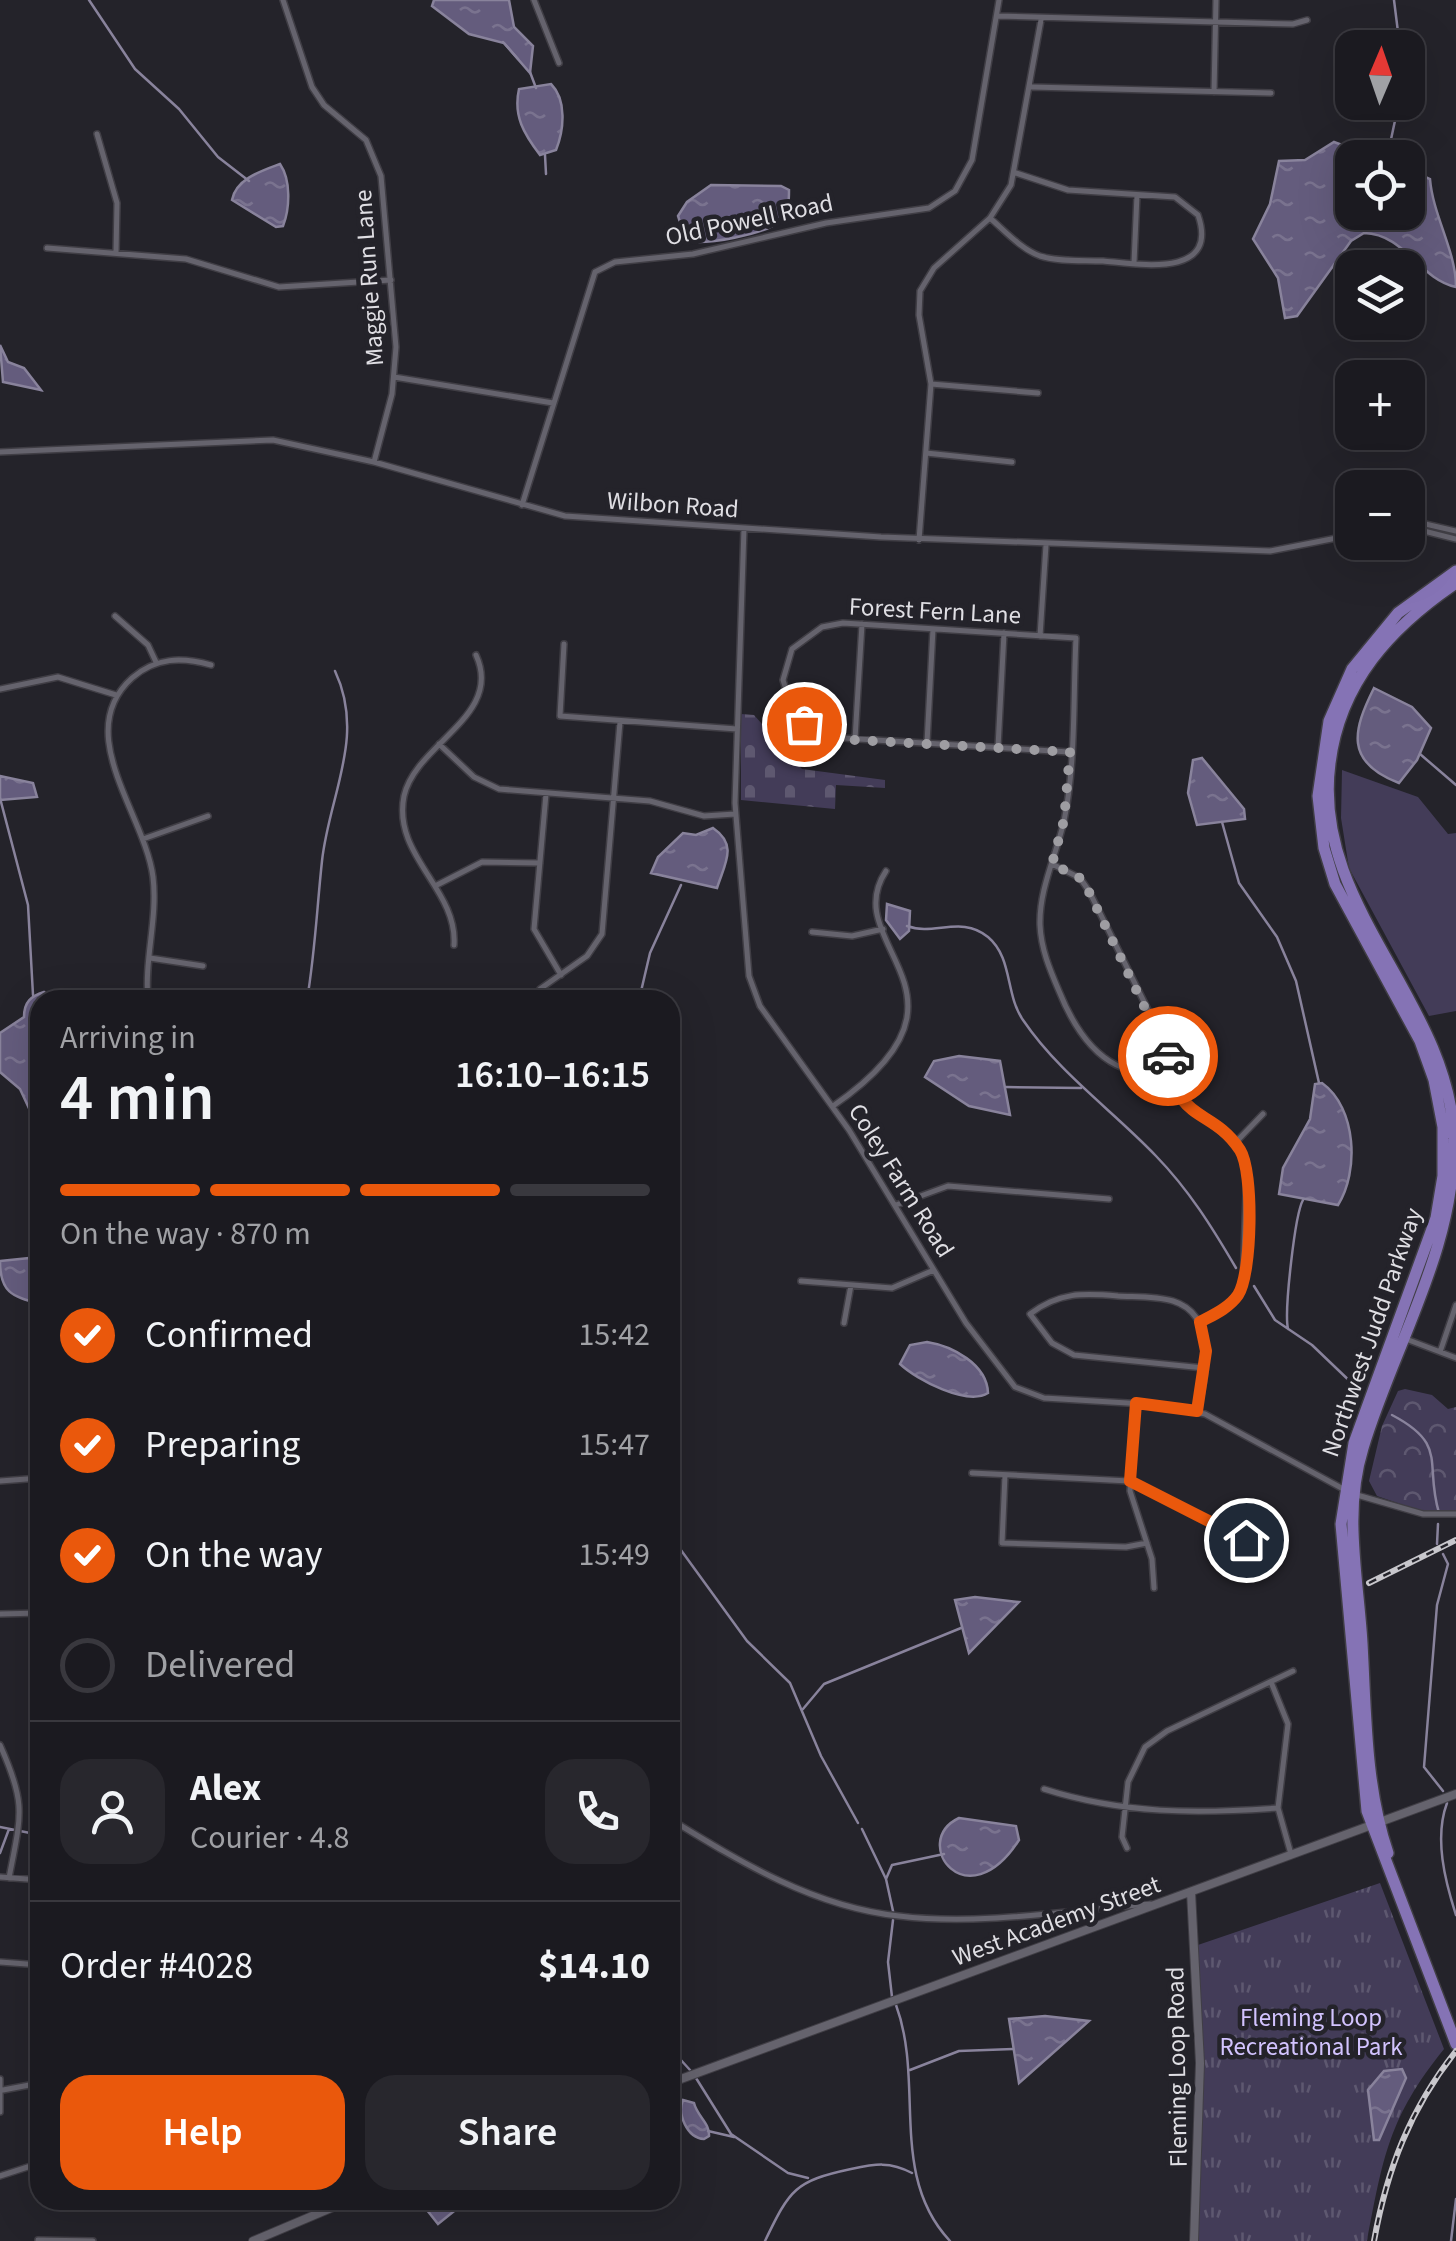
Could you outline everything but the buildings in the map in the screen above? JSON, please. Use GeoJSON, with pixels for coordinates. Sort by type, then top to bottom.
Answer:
{"type":"FeatureCollection","features":[{"type":"Feature","properties":{"kind":"highway","name":"Northwest Judd Parkway"},"geometry":{"type":"LineString","coordinates":[[1374,1823],[1360,1760],[1342,1535],[1354,1443],[1446,1220],[1444,1151],[1434,1080],[1415,1028],[1335,884],[1322,836],[1318,780],[1329,721],[1360,656],[1406,606],[1456,571]]}},
{"type":"Feature","properties":{"kind":"highway","name":"Northwest Judd Parkway"},"geometry":{"type":"LineString","coordinates":[[1348,1491],[1446,1220],[1454,1128],[1430,1038],[1342,873],[1328,793],[1339,724],[1363,670],[1401,624],[1456,584]]}},
{"type":"Feature","properties":{"kind":"highway"},"geometry":{"type":"LineString","coordinates":[[1374,1823],[1456,2030]]}},
{"type":"Feature","properties":{"kind":"highway"},"geometry":{"type":"LineString","coordinates":[[1374,1823],[1456,2044]]}},
{"type":"Feature","properties":{"kind":"main road","name":"West Academy Street"},"geometry":{"type":"LineString","coordinates":[[680,2079],[1456,1794]]}},
{"type":"Feature","properties":{"kind":"main road","name":"Fleming Loop Road"},"geometry":{"type":"LineString","coordinates":[[1191,1892],[1200,2063],[1194,2241]]}},
{"type":"Feature","properties":{"kind":"main road"},"geometry":{"type":"LineString","coordinates":[[252,2241],[326,2210]]}},
{"type":"Feature","properties":{"kind":"street","name":"Maggie Run Lane"},"geometry":{"type":"LineString","coordinates":[[283,0],[316,94],[361,134],[377,161],[391,280],[394,377],[374,462]]}},
{"type":"Feature","properties":{"kind":"street"},"geometry":{"type":"LineString","coordinates":[[534,0],[559,63]]}},
{"type":"Feature","properties":{"kind":"street","name":"Old Powell Road"},"geometry":{"type":"LineString","coordinates":[[522,505],[586,290],[603,266],[694,254],[843,220],[917,212],[955,192],[972,160],[1000,0]]}},
{"type":"Feature","properties":{"kind":"street"},"geometry":{"type":"LineString","coordinates":[[1214,92],[1216,0]]}},
{"type":"Feature","properties":{"kind":"street"},"geometry":{"type":"LineString","coordinates":[[997,16],[1293,24],[1306,20]]}},
{"type":"Feature","properties":{"kind":"street"},"geometry":{"type":"LineString","coordinates":[[920,540],[931,384],[918,315],[920,291],[934,268],[990,218],[1016,173],[1041,20]]}},
{"type":"Feature","properties":{"kind":"street"},"geometry":{"type":"LineString","coordinates":[[1032,87],[1271,93]]}},
{"type":"Feature","properties":{"kind":"street"},"geometry":{"type":"LineString","coordinates":[[97,134],[117,203],[116,253]]}},
{"type":"Feature","properties":{"kind":"street"},"geometry":{"type":"LineString","coordinates":[[990,218],[1036,254],[1134,264],[1164,266],[1186,260],[1200,238],[1198,215],[1175,197],[1068,190],[1016,173]]}},
{"type":"Feature","properties":{"kind":"street"},"geometry":{"type":"LineString","coordinates":[[1134,264],[1137,194]]}},
{"type":"Feature","properties":{"kind":"street"},"geometry":{"type":"LineString","coordinates":[[48,248],[196,260],[279,287],[391,280]]}},
{"type":"Feature","properties":{"kind":"street"},"geometry":{"type":"LineString","coordinates":[[394,377],[552,402]]}},
{"type":"Feature","properties":{"kind":"street"},"geometry":{"type":"LineString","coordinates":[[931,384],[1038,393]]}},
{"type":"Feature","properties":{"kind":"street","name":"Wilbon Road"},"geometry":{"type":"LineString","coordinates":[[0,452],[260,439],[374,462],[522,505],[606,520],[920,540],[1270,551],[1335,538]]}},
{"type":"Feature","properties":{"kind":"street"},"geometry":{"type":"LineString","coordinates":[[926,453],[1012,462]]}},
{"type":"Feature","properties":{"kind":"street"},"geometry":{"type":"LineString","coordinates":[[1425,526],[1456,531]]}},
{"type":"Feature","properties":{"kind":"street","name":"Coley Farm Road"},"geometry":{"type":"LineString","coordinates":[[744,528],[735,814],[752,991],[833,1106],[981,1344],[1019,1390],[1044,1398],[1197,1411],[1228,1424],[1348,1491],[1423,1514],[1456,1514]]}},
{"type":"Feature","properties":{"kind":"street"},"geometry":{"type":"LineString","coordinates":[[1425,530],[1456,540]]}},
{"type":"Feature","properties":{"kind":"street"},"geometry":{"type":"LineString","coordinates":[[1040,636],[1046,545]]}},
{"type":"Feature","properties":{"kind":"street"},"geometry":{"type":"LineString","coordinates":[[115,616],[141,637],[156,662]]}},
{"type":"Feature","properties":{"kind":"street","name":"Forest Fern Lane"},"geometry":{"type":"LineString","coordinates":[[833,624],[1040,636],[1076,638],[1070,752],[826,737],[804,724],[788,704],[783,680],[788,659],[804,636],[833,624]]}},
{"type":"Feature","properties":{"kind":"street"},"geometry":{"type":"LineString","coordinates":[[855,739],[862,624]]}},
{"type":"Feature","properties":{"kind":"street"},"geometry":{"type":"LineString","coordinates":[[927,744],[932,629]]}},
{"type":"Feature","properties":{"kind":"street"},"geometry":{"type":"LineString","coordinates":[[998,748],[1004,633]]}},
{"type":"Feature","properties":{"kind":"street"},"geometry":{"type":"LineString","coordinates":[[564,644],[560,716],[737,729]]}},
{"type":"Feature","properties":{"kind":"street"},"geometry":{"type":"LineString","coordinates":[[454,945],[454,922],[409,843],[403,808],[409,781],[478,698],[481,664],[476,654]]}},
{"type":"Feature","properties":{"kind":"street"},"geometry":{"type":"LineString","coordinates":[[148,990],[154,886],[143,839],[110,751],[108,715],[116,695],[156,662],[191,660],[211,665]]}},
{"type":"Feature","properties":{"kind":"street"},"geometry":{"type":"LineString","coordinates":[[0,689],[58,677],[116,695]]}},
{"type":"Feature","properties":{"kind":"street"},"geometry":{"type":"LineString","coordinates":[[540,990],[587,956],[602,934],[620,722]]}},
{"type":"Feature","properties":{"kind":"street"},"geometry":{"type":"LineString","coordinates":[[439,744],[474,777],[499,789],[658,803],[704,816],[735,814]]}},
{"type":"Feature","properties":{"kind":"street"},"geometry":{"type":"LineString","coordinates":[[1070,752],[1064,820],[1042,900],[1041,936],[1073,1024],[1092,1050],[1116,1065],[1147,1073],[1170,1072],[1207,1057]]}},
{"type":"Feature","properties":{"kind":"street"},"geometry":{"type":"LineString","coordinates":[[546,794],[534,928],[561,974]]}},
{"type":"Feature","properties":{"kind":"street"},"geometry":{"type":"LineString","coordinates":[[143,839],[208,816]]}},
{"type":"Feature","properties":{"kind":"street"},"geometry":{"type":"LineString","coordinates":[[435,886],[482,862],[540,863]]}},
{"type":"Feature","properties":{"kind":"street"},"geometry":{"type":"LineString","coordinates":[[1052,864],[1080,878],[1089,892],[1167,1048],[1170,1072],[1182,1102],[1235,1144],[1248,1176],[1244,1280],[1234,1300],[1200,1322]]}},
{"type":"Feature","properties":{"kind":"street"},"geometry":{"type":"LineString","coordinates":[[833,1106],[880,1071],[909,1015],[908,993],[883,929],[877,890],[886,871]]}},
{"type":"Feature","properties":{"kind":"street"},"geometry":{"type":"LineString","coordinates":[[812,932],[852,936],[883,929]]}},
{"type":"Feature","properties":{"kind":"street"},"geometry":{"type":"LineString","coordinates":[[150,958],[203,966]]}},
{"type":"Feature","properties":{"kind":"street"},"geometry":{"type":"LineString","coordinates":[[1235,1144],[1263,1114]]}},
{"type":"Feature","properties":{"kind":"street"},"geometry":{"type":"LineString","coordinates":[[896,1205],[948,1186],[1109,1199]]}},
{"type":"Feature","properties":{"kind":"street"},"geometry":{"type":"LineString","coordinates":[[801,1281],[898,1287],[934,1270]]}},
{"type":"Feature","properties":{"kind":"street"},"geometry":{"type":"LineString","coordinates":[[844,1324],[851,1285]]}},
{"type":"Feature","properties":{"kind":"street"},"geometry":{"type":"LineString","coordinates":[[1197,1411],[1204,1368],[1200,1322],[1186,1308],[1169,1300],[1081,1292],[1055,1298],[1030,1314],[1052,1343],[1074,1356],[1204,1368]]}},
{"type":"Feature","properties":{"kind":"street"},"geometry":{"type":"LineString","coordinates":[[1440,1352],[1456,1305]]}},
{"type":"Feature","properties":{"kind":"street"},"geometry":{"type":"LineString","coordinates":[[1404,1338],[1456,1358]]}},
{"type":"Feature","properties":{"kind":"street"},"geometry":{"type":"LineString","coordinates":[[1136,1403],[1130,1481],[1147,1542],[1154,1588]]}},
{"type":"Feature","properties":{"kind":"street"},"geometry":{"type":"LineString","coordinates":[[972,1474],[1130,1481],[1246,1540],[1254,1551]]}},
{"type":"Feature","properties":{"kind":"street"},"geometry":{"type":"LineString","coordinates":[[1005,1475],[1002,1543],[1126,1548],[1147,1542]]}},
{"type":"Feature","properties":{"kind":"street"},"geometry":{"type":"LineString","coordinates":[[0,1482],[30,1479]]}},
{"type":"Feature","properties":{"kind":"street"},"geometry":{"type":"LineString","coordinates":[[0,1614],[30,1613]]}},
{"type":"Feature","properties":{"kind":"street"},"geometry":{"type":"LineString","coordinates":[[1127,1848],[1122,1837],[1132,1768],[1153,1740],[1293,1671]]}},
{"type":"Feature","properties":{"kind":"street"},"geometry":{"type":"LineString","coordinates":[[1271,1682],[1290,1735],[1278,1808],[1291,1854]]}},
{"type":"Feature","properties":{"kind":"street"},"geometry":{"type":"LineString","coordinates":[[0,1745],[19,1789],[21,1805],[9,1878]]}},
{"type":"Feature","properties":{"kind":"street"},"geometry":{"type":"LineString","coordinates":[[1044,1788],[1124,1808],[1170,1814],[1278,1808]]}},
{"type":"Feature","properties":{"kind":"street"},"geometry":{"type":"LineString","coordinates":[[680,1825],[782,1883],[885,1914],[952,1918],[1158,1903]]}},
{"type":"Feature","properties":{"kind":"street"},"geometry":{"type":"LineString","coordinates":[[0,1877],[30,1879]]}},
{"type":"Feature","properties":{"kind":"street"},"geometry":{"type":"LineString","coordinates":[[0,1962],[30,1965]]}},
{"type":"Feature","properties":{"kind":"street"},"geometry":{"type":"LineString","coordinates":[[0,2079],[0,2112]]}},
{"type":"Feature","properties":{"kind":"street"},"geometry":{"type":"LineString","coordinates":[[3,2090],[30,2086]]}},
{"type":"Feature","properties":{"kind":"street"},"geometry":{"type":"LineString","coordinates":[[0,2176],[30,2166]]}},
{"type":"Feature","properties":{"kind":"street"},"geometry":{"type":"LineString","coordinates":[[38,2240],[93,2241]]}},
{"type":"Feature","properties":{"kind":"green space"},"geometry":{"type":"Polygon","coordinates":[[[741,714],[754,715],[802,769],[885,780],[885,788],[836,785],[835,809],[741,800],[741,714]]]}},
{"type":"Feature","properties":{"kind":"green space"},"geometry":{"type":"Polygon","coordinates":[[[1342,770],[1418,797],[1448,834],[1456,833],[1456,1011],[1429,1016],[1349,868],[1341,818],[1342,770]]]}},
{"type":"Feature","properties":{"kind":"green space"},"geometry":{"type":"Polygon","coordinates":[[[1398,1391],[1432,1395],[1448,1409],[1456,1407],[1456,1510],[1430,1514],[1377,1496],[1369,1481],[1382,1426],[1398,1391]]]}},
{"type":"Feature","properties":{"kind":"green space","name":"Fleming Loop Recreational Park"},"geometry":{"type":"Polygon","coordinates":[[[1380,1883],[1444,2049],[1411,2096],[1391,2139],[1367,2241],[1198,2241],[1195,1946],[1380,1883]]]}},
{"type":"Feature","properties":{"kind":"water"},"geometry":{"type":"Polygon","coordinates":[[[434,0],[509,0],[514,27],[533,46],[530,73],[504,43],[469,34],[432,6],[434,0]]]}},
{"type":"Feature","properties":{"kind":"water"},"geometry":{"type":"Polygon","coordinates":[[[551,84],[562,107],[561,134],[556,150],[540,155],[521,124],[519,89],[551,84]]]}},
{"type":"Feature","properties":{"kind":"water"},"geometry":{"type":"Polygon","coordinates":[[[1335,142],[1335,230],[1425,230],[1425,177],[1430,179],[1456,287],[1425,269],[1425,250],[1403,250],[1378,235],[1364,233],[1345,250],[1335,250],[1335,263],[1297,316],[1285,318],[1278,278],[1253,239],[1270,204],[1279,161],[1305,160],[1335,142]]]}},
{"type":"Feature","properties":{"kind":"water"},"geometry":{"type":"Polygon","coordinates":[[[280,164],[288,186],[288,203],[283,226],[276,227],[232,200],[244,181],[280,164]]]}},
{"type":"Feature","properties":{"kind":"water"},"geometry":{"type":"Polygon","coordinates":[[[711,185],[781,186],[789,190],[787,211],[772,226],[748,235],[707,242],[686,241],[678,216],[687,202],[711,185]]]}},
{"type":"Feature","properties":{"kind":"water"},"geometry":{"type":"Polygon","coordinates":[[[0,345],[8,362],[24,368],[41,390],[3,382],[0,345]]]}},
{"type":"Feature","properties":{"kind":"water"},"geometry":{"type":"Polygon","coordinates":[[[1374,688],[1412,707],[1431,728],[1417,760],[1399,783],[1381,775],[1361,755],[1358,731],[1374,688]]]}},
{"type":"Feature","properties":{"kind":"water"},"geometry":{"type":"Polygon","coordinates":[[[1202,758],[1244,809],[1245,819],[1197,825],[1188,793],[1193,760],[1202,758]]]}},
{"type":"Feature","properties":{"kind":"water"},"geometry":{"type":"Polygon","coordinates":[[[0,776],[33,783],[37,797],[0,800],[0,776]]]}},
{"type":"Feature","properties":{"kind":"water"},"geometry":{"type":"Polygon","coordinates":[[[713,828],[721,834],[727,848],[717,888],[651,873],[658,857],[683,833],[696,835],[713,828]]]}},
{"type":"Feature","properties":{"kind":"water"},"geometry":{"type":"Polygon","coordinates":[[[887,904],[910,911],[909,931],[900,939],[886,920],[887,904]]]}},
{"type":"Feature","properties":{"kind":"water"},"geometry":{"type":"Polygon","coordinates":[[[29,1000],[30,1110],[20,1089],[0,1072],[0,1033],[24,1017],[29,1000]]]}},
{"type":"Feature","properties":{"kind":"water"},"geometry":{"type":"Polygon","coordinates":[[[959,1056],[1000,1061],[1010,1115],[969,1106],[925,1077],[934,1061],[959,1056]]]}},
{"type":"Feature","properties":{"kind":"water"},"geometry":{"type":"Polygon","coordinates":[[[1322,1083],[1342,1108],[1351,1141],[1349,1176],[1338,1205],[1279,1194],[1283,1168],[1310,1119],[1315,1084],[1322,1083]]]}},
{"type":"Feature","properties":{"kind":"water"},"geometry":{"type":"Polygon","coordinates":[[[30,1258],[30,1301],[5,1286],[0,1261],[30,1258]]]}},
{"type":"Feature","properties":{"kind":"water"},"geometry":{"type":"Polygon","coordinates":[[[927,1342],[947,1348],[975,1365],[988,1393],[955,1394],[930,1384],[900,1364],[910,1345],[927,1342]]]}},
{"type":"Feature","properties":{"kind":"water"},"geometry":{"type":"Polygon","coordinates":[[[975,1597],[1019,1602],[969,1653],[955,1600],[975,1597]]]}},
{"type":"Feature","properties":{"kind":"water"},"geometry":{"type":"Polygon","coordinates":[[[959,1818],[1016,1826],[1019,1840],[999,1863],[981,1874],[964,1875],[942,1857],[940,1843],[945,1829],[959,1818]]]}},
{"type":"Feature","properties":{"kind":"water"},"geometry":{"type":"Polygon","coordinates":[[[1045,2016],[1089,2021],[1019,2083],[1009,2019],[1045,2016]]]}},
{"type":"Feature","properties":{"kind":"water"},"geometry":{"type":"Polygon","coordinates":[[[1402,2069],[1406,2078],[1379,2140],[1374,2140],[1368,2090],[1384,2071],[1402,2069]]]}},
{"type":"Feature","properties":{"kind":"water"},"geometry":{"type":"Polygon","coordinates":[[[683,2100],[694,2103],[709,2136],[698,2138],[688,2130],[681,2112],[683,2100]]]}},
{"type":"Feature","properties":{"kind":"water"},"geometry":{"type":"Polygon","coordinates":[[[427,2210],[456,2210],[438,2224],[427,2210]]]}},
{"type":"Feature","properties":{"kind":"waterway"},"geometry":{"type":"LineString","coordinates":[[89,0],[135,69],[179,109],[218,157],[249,181]]}},
{"type":"Feature","properties":{"kind":"waterway"},"geometry":{"type":"LineString","coordinates":[[1394,0],[1398,30]]}},
{"type":"Feature","properties":{"kind":"waterway"},"geometry":{"type":"LineString","coordinates":[[503,42],[518,59]]}},
{"type":"Feature","properties":{"kind":"waterway"},"geometry":{"type":"LineString","coordinates":[[530,72],[536,88]]}},
{"type":"Feature","properties":{"kind":"waterway"},"geometry":{"type":"LineString","coordinates":[[1391,140],[1395,120]]}},
{"type":"Feature","properties":{"kind":"waterway"},"geometry":{"type":"LineString","coordinates":[[545,155],[546,174]]}},
{"type":"Feature","properties":{"kind":"waterway"},"geometry":{"type":"LineString","coordinates":[[308,990],[322,861],[346,743],[344,695],[335,671]]}},
{"type":"Feature","properties":{"kind":"waterway"},"geometry":{"type":"LineString","coordinates":[[1420,754],[1456,785]]}},
{"type":"Feature","properties":{"kind":"waterway"},"geometry":{"type":"LineString","coordinates":[[0,798],[28,905],[33,990]]}},
{"type":"Feature","properties":{"kind":"waterway"},"geometry":{"type":"LineString","coordinates":[[1222,822],[1239,883],[1277,937],[1296,981],[1319,1083]]}},
{"type":"Feature","properties":{"kind":"waterway"},"geometry":{"type":"LineString","coordinates":[[641,990],[650,953],[681,885]]}},
{"type":"Feature","properties":{"kind":"waterway"},"geometry":{"type":"LineString","coordinates":[[907,926],[968,927],[988,937],[1001,955],[1017,1010],[1037,1039],[1168,1169],[1236,1268]]}},
{"type":"Feature","properties":{"kind":"waterway"},"geometry":{"type":"LineString","coordinates":[[1006,1087],[1081,1088]]}},
{"type":"Feature","properties":{"kind":"waterway"},"geometry":{"type":"LineString","coordinates":[[1288,1329],[1291,1263],[1303,1200]]}},
{"type":"Feature","properties":{"kind":"waterway"},"geometry":{"type":"LineString","coordinates":[[1254,1286],[1275,1320],[1312,1345],[1357,1388]]}},
{"type":"Feature","properties":{"kind":"waterway"},"geometry":{"type":"LineString","coordinates":[[1392,1415],[1410,1426],[1428,1446],[1439,1513]]}},
{"type":"Feature","properties":{"kind":"waterway"},"geometry":{"type":"LineString","coordinates":[[1437,1544],[1438,1524]]}},
{"type":"Feature","properties":{"kind":"waterway"},"geometry":{"type":"LineString","coordinates":[[680,1549],[747,1641],[790,1683],[821,1756],[858,1823]]}},
{"type":"Feature","properties":{"kind":"waterway"},"geometry":{"type":"LineString","coordinates":[[1443,1554],[1448,1564],[1437,1605],[1424,1767],[1443,1791]]}},
{"type":"Feature","properties":{"kind":"waterway"},"geometry":{"type":"LineString","coordinates":[[803,1709],[824,1684],[961,1628]]}},
{"type":"Feature","properties":{"kind":"waterway"},"geometry":{"type":"LineString","coordinates":[[1447,1803],[1441,1845],[1456,1915]]}},
{"type":"Feature","properties":{"kind":"waterway"},"geometry":{"type":"LineString","coordinates":[[0,1827],[30,1833]]}},
{"type":"Feature","properties":{"kind":"waterway"},"geometry":{"type":"LineString","coordinates":[[0,1853],[9,1829]]}},
{"type":"Feature","properties":{"kind":"waterway"},"geometry":{"type":"LineString","coordinates":[[862,1829],[886,1879],[893,1911]]}},
{"type":"Feature","properties":{"kind":"waterway"},"geometry":{"type":"LineString","coordinates":[[886,1879],[892,1865],[944,1854]]}},
{"type":"Feature","properties":{"kind":"waterway"},"geometry":{"type":"LineString","coordinates":[[892,1997],[888,1962],[893,1920]]}},
{"type":"Feature","properties":{"kind":"waterway"},"geometry":{"type":"LineString","coordinates":[[896,2005],[908,2066],[913,2158],[919,2187],[931,2215],[950,2241]]}},
{"type":"Feature","properties":{"kind":"waterway"},"geometry":{"type":"LineString","coordinates":[[910,2070],[959,2051],[1013,2049]]}},
{"type":"Feature","properties":{"kind":"waterway"},"geometry":{"type":"LineString","coordinates":[[680,2059],[690,2070]]}},
{"type":"Feature","properties":{"kind":"waterway"},"geometry":{"type":"LineString","coordinates":[[696,2078],[731,2134],[788,2173],[808,2178]]}},
{"type":"Feature","properties":{"kind":"waterway"},"geometry":{"type":"LineString","coordinates":[[708,2131],[734,2137]]}},
{"type":"Feature","properties":{"kind":"waterway"},"geometry":{"type":"LineString","coordinates":[[765,2241],[788,2199],[806,2183],[832,2173],[875,2165],[912,2173]]}},
{"type":"Feature","properties":{"kind":"waterway"},"geometry":{"type":"LineString","coordinates":[[1451,2241],[1456,2199]]}},
{"type":"Feature","properties":{"kind":"railway"},"geometry":{"type":"LineString","coordinates":[[1369,1583],[1456,1540]]}},
{"type":"Feature","properties":{"kind":"railway"},"geometry":{"type":"LineString","coordinates":[[1374,2241],[1403,2141],[1426,2095],[1456,2051]]}},
{"type":"Feature","properties":{"kind":"way so far"},"geometry":{"type":"LineString","coordinates":[[804,724],[816,733],[837,739],[1070,752],[1064,820],[1052,864],[1080,878],[1089,892],[1168,1056]]}},
{"type":"Feature","properties":{"kind":"route"},"geometry":{"type":"LineString","coordinates":[[1168,1056],[1172,1081],[1182,1102],[1235,1144],[1245,1160],[1245,1274],[1234,1300],[1200,1322],[1206,1351],[1197,1411],[1136,1403],[1130,1481],[1246,1540]]}}]}
